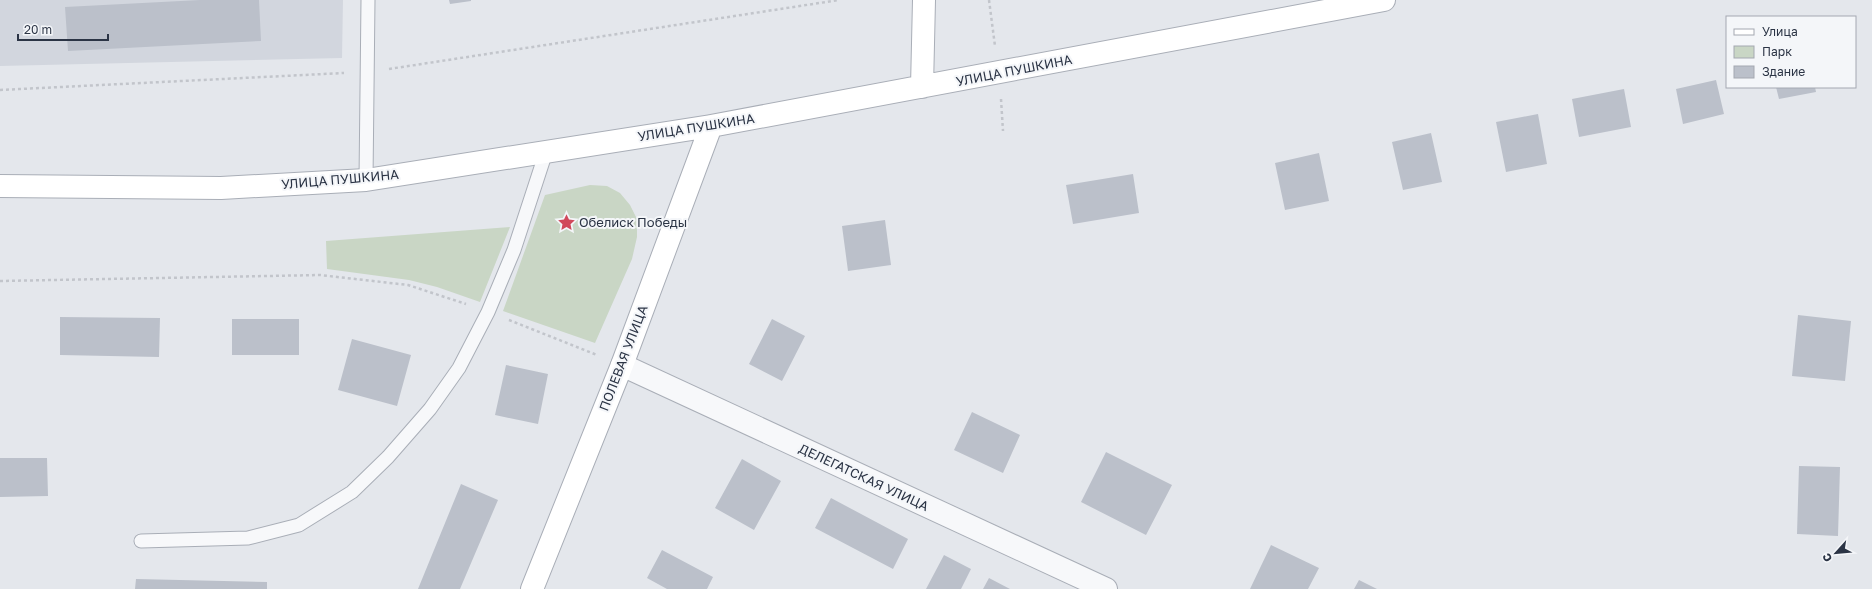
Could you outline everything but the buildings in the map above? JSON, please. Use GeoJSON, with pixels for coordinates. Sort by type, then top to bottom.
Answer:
{"type":"FeatureCollection","features":[{"type":"Feature","properties":{"kind":"main road"},"geometry":{"type":"LineString","coordinates":[[922,87],[924,0]]}},
{"type":"Feature","properties":{"kind":"main road","name":"УЛИЦА ПУШКИНА"},"geometry":{"type":"LineString","coordinates":[[0,186],[220,188],[366,180],[711,126],[1384,0]]}},
{"type":"Feature","properties":{"kind":"main road","name":"ПОЛЕВАЯ УЛИЦА"},"geometry":{"type":"LineString","coordinates":[[532,589],[622,365],[711,126]]}},
{"type":"Feature","properties":{"kind":"street","name":"ДЕЛЕГАТСКАЯ УЛИЦА"},"geometry":{"type":"LineString","coordinates":[[622,365],[1106,589]]}},
{"type":"Feature","properties":{"kind":"lane"},"geometry":{"type":"LineString","coordinates":[[366,180],[368,0]]}},
{"type":"Feature","properties":{"kind":"lane"},"geometry":{"type":"LineString","coordinates":[[141,541],[248,538],[299,525],[352,492],[388,457],[430,409],[459,368],[488,312],[514,250],[546,152]]}},
{"type":"Feature","properties":{"kind":"path"},"geometry":{"type":"LineString","coordinates":[[0,90],[367,72],[839,0]]}},
{"type":"Feature","properties":{"kind":"path"},"geometry":{"type":"LineString","coordinates":[[0,281],[320,275],[408,285],[488,312],[622,365]]}},
{"type":"Feature","properties":{"kind":"shaded area"},"geometry":{"type":"Polygon","coordinates":[[[0,0],[343,0],[342,58],[0,66],[0,0]]]}},
{"type":"Feature","properties":{"kind":"green space"},"geometry":{"type":"Polygon","coordinates":[[[590,185],[607,186],[620,193],[630,205],[637,219],[637,237],[632,259],[595,343],[503,311],[545,195],[590,185]]]}},
{"type":"Feature","properties":{"kind":"green space"},"geometry":{"type":"Polygon","coordinates":[[[510,227],[480,302],[437,287],[409,280],[327,269],[326,241],[510,227]]]}},
{"type":"Feature","properties":{"kind":"place","name":"Обелиск Победы"},"geometry":{"type":"Point","coordinates":[566,222]}}]}
